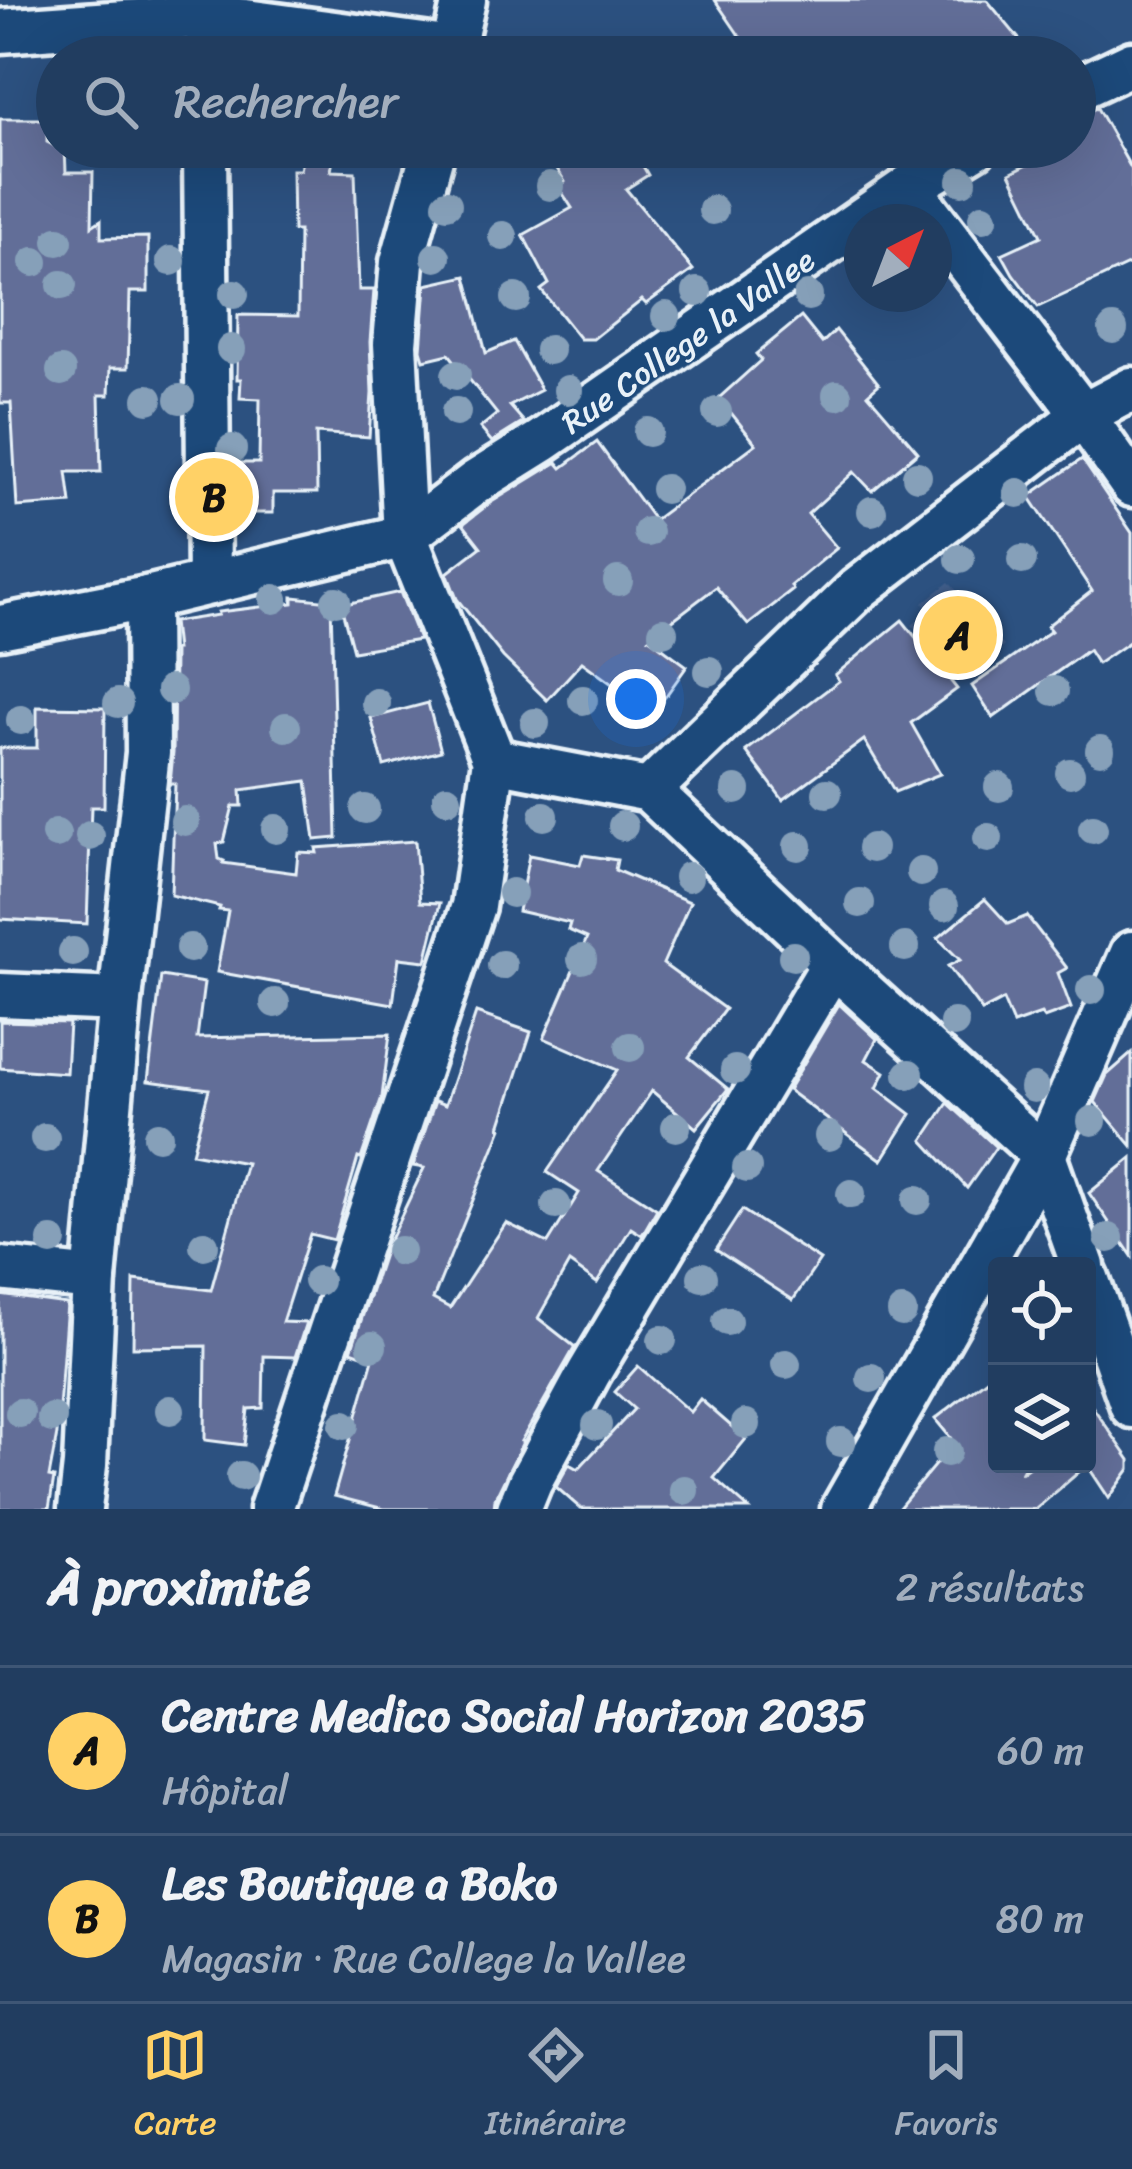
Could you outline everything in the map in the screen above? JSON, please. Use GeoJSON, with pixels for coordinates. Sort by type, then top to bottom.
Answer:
{"type":"FeatureCollection","features":[{"type":"Feature","properties":{"kind":"street"},"geometry":{"type":"LineString","coordinates":[[456,36],[464,0]]}},
{"type":"Feature","properties":{"kind":"street"},"geometry":{"type":"LineString","coordinates":[[0,31],[209,24],[310,36]]}},
{"type":"Feature","properties":{"kind":"street"},"geometry":{"type":"LineString","coordinates":[[1096,80],[1132,63]]}},
{"type":"Feature","properties":{"kind":"street"},"geometry":{"type":"LineString","coordinates":[[205,168],[209,583]]}},
{"type":"Feature","properties":{"kind":"street"},"geometry":{"type":"LineString","coordinates":[[271,1509],[473,906],[494,760],[405,536],[395,344],[402,262],[428,168]]}},
{"type":"Feature","properties":{"kind":"street","name":"Rue College la Vallee"},"geometry":{"type":"LineString","coordinates":[[405,536],[476,482],[940,168]]}},
{"type":"Feature","properties":{"kind":"street"},"geometry":{"type":"LineString","coordinates":[[909,187],[1132,484]]}},
{"type":"Feature","properties":{"kind":"street"},"geometry":{"type":"LineString","coordinates":[[649,790],[858,589],[1082,415],[1132,389]]}},
{"type":"Feature","properties":{"kind":"street"},"geometry":{"type":"LineString","coordinates":[[0,627],[147,598],[405,536]]}},
{"type":"Feature","properties":{"kind":"street"},"geometry":{"type":"LineString","coordinates":[[80,1509],[94,1280],[148,753],[147,598]]}},
{"type":"Feature","properties":{"kind":"street"},"geometry":{"type":"LineString","coordinates":[[494,760],[649,790],[1044,1156],[1080,1257]]}},
{"type":"Feature","properties":{"kind":"street"},"geometry":{"type":"LineString","coordinates":[[843,1509],[1044,1156],[1132,953]]}},
{"type":"Feature","properties":{"kind":"street"},"geometry":{"type":"LineString","coordinates":[[519,1509],[589,1372],[832,964]]}},
{"type":"Feature","properties":{"kind":"street"},"geometry":{"type":"LineString","coordinates":[[0,995],[120,1000]]}},
{"type":"Feature","properties":{"kind":"street"},"geometry":{"type":"LineString","coordinates":[[0,1270],[94,1280]]}},
{"type":"Feature","properties":{"kind":"street"},"geometry":{"type":"LineString","coordinates":[[1096,1304],[1132,1406]]}},
{"type":"Feature","properties":{"kind":"shaded area"},"geometry":{"type":"Polygon","coordinates":[[[949,582],[1004,646],[959,682],[912,625],[929,612],[923,603],[949,582]]]}},
{"type":"Feature","properties":{"kind":"building"},"geometry":{"type":"Polygon","coordinates":[[[715,0],[987,0],[1017,36],[740,36],[715,0]]]}},
{"type":"Feature","properties":{"kind":"building"},"geometry":{"type":"Polygon","coordinates":[[[1096,108],[1132,170],[1132,263],[1038,307],[1002,254],[1041,236],[1010,173],[1020,168],[1096,168],[1096,108]]]}},
{"type":"Feature","properties":{"kind":"building"},"geometry":{"type":"Polygon","coordinates":[[[0,119],[36,119],[36,168],[93,172],[92,226],[101,220],[101,238],[148,237],[148,292],[130,292],[128,368],[110,368],[109,395],[99,395],[101,472],[67,472],[71,503],[17,507],[11,403],[0,403],[0,119]]]}},
{"type":"Feature","properties":{"kind":"building"},"geometry":{"type":"Polygon","coordinates":[[[557,168],[644,168],[648,175],[626,189],[693,270],[646,304],[642,300],[593,339],[580,339],[541,290],[549,284],[523,235],[572,208],[558,186],[565,182],[557,168]]]}},
{"type":"Feature","properties":{"kind":"building"},"geometry":{"type":"Polygon","coordinates":[[[292,170],[355,172],[359,290],[374,290],[369,437],[316,433],[317,493],[273,493],[273,513],[234,513],[233,463],[259,463],[260,399],[240,398],[241,379],[237,379],[238,315],[298,316],[299,231],[293,231],[292,170]]]}},
{"type":"Feature","properties":{"kind":"building"},"geometry":{"type":"Polygon","coordinates":[[[466,276],[486,353],[514,341],[541,390],[510,406],[524,422],[492,442],[480,428],[497,414],[449,354],[424,360],[421,350],[426,285],[466,276]]]}},
{"type":"Feature","properties":{"kind":"building"},"geometry":{"type":"Polygon","coordinates":[[[801,317],[822,343],[836,330],[879,384],[868,394],[918,452],[872,491],[854,472],[808,514],[837,548],[748,625],[716,587],[649,638],[687,666],[653,714],[582,662],[547,700],[503,657],[457,599],[447,573],[481,547],[463,524],[557,462],[562,468],[597,442],[654,520],[756,444],[719,398],[761,360],[756,354],[801,317]]]}},
{"type":"Feature","properties":{"kind":"building"},"geometry":{"type":"Polygon","coordinates":[[[1082,459],[1132,533],[1132,640],[1097,664],[1088,650],[993,718],[972,686],[1051,631],[1047,626],[1092,591],[1029,496],[1082,459]]]}},
{"type":"Feature","properties":{"kind":"building"},"geometry":{"type":"Polygon","coordinates":[[[400,592],[419,640],[353,651],[340,602],[400,592]]]}},
{"type":"Feature","properties":{"kind":"building"},"geometry":{"type":"Polygon","coordinates":[[[293,597],[331,601],[337,838],[315,840],[307,781],[241,790],[242,806],[233,806],[224,842],[217,844],[219,859],[296,873],[298,852],[415,841],[420,902],[440,903],[426,961],[399,958],[393,1004],[217,972],[228,911],[171,895],[173,622],[293,603],[293,597]]]}},
{"type":"Feature","properties":{"kind":"building"},"geometry":{"type":"Polygon","coordinates":[[[902,620],[957,689],[911,723],[940,774],[895,792],[864,740],[783,800],[746,751],[839,681],[835,675],[902,620]]]}},
{"type":"Feature","properties":{"kind":"building"},"geometry":{"type":"Polygon","coordinates":[[[428,703],[441,751],[384,766],[371,718],[428,703]]]}},
{"type":"Feature","properties":{"kind":"building"},"geometry":{"type":"Polygon","coordinates":[[[37,707],[105,708],[104,807],[91,807],[87,924],[0,919],[0,748],[37,748],[37,707]]]}},
{"type":"Feature","properties":{"kind":"building"},"geometry":{"type":"Polygon","coordinates":[[[529,855],[580,865],[583,855],[617,860],[615,870],[690,902],[663,964],[725,1009],[689,1057],[728,1089],[696,1128],[652,1091],[598,1171],[657,1209],[642,1235],[631,1228],[597,1283],[569,1263],[538,1318],[575,1347],[521,1441],[494,1509],[384,1509],[334,1496],[373,1359],[351,1351],[383,1254],[424,1168],[413,1166],[435,1101],[445,1105],[476,1013],[531,1032],[502,1128],[433,1299],[450,1308],[506,1223],[548,1243],[579,1193],[547,1172],[617,1070],[544,1038],[587,938],[568,930],[570,923],[518,911],[529,855]]]}},
{"type":"Feature","properties":{"kind":"building"},"geometry":{"type":"Polygon","coordinates":[[[985,899],[1008,924],[1027,916],[1067,968],[1058,973],[1071,1008],[1013,1024],[1003,1000],[982,1011],[948,966],[960,960],[938,938],[985,899]]]}},
{"type":"Feature","properties":{"kind":"building"},"geometry":{"type":"Polygon","coordinates":[[[161,976],[204,983],[197,1038],[390,1034],[382,1097],[334,1240],[310,1234],[282,1322],[306,1323],[295,1357],[264,1356],[263,1408],[248,1409],[244,1445],[205,1440],[206,1346],[133,1347],[134,1280],[211,1290],[246,1163],[192,1153],[209,1089],[148,1081],[161,976]]]}},
{"type":"Feature","properties":{"kind":"building"},"geometry":{"type":"Polygon","coordinates":[[[839,1004],[877,1039],[866,1060],[885,1072],[877,1088],[911,1114],[882,1160],[788,1090],[839,1004]]]}},
{"type":"Feature","properties":{"kind":"building"},"geometry":{"type":"Polygon","coordinates":[[[0,1021],[69,1023],[66,1073],[0,1068],[0,1021]]]}},
{"type":"Feature","properties":{"kind":"building"},"geometry":{"type":"Polygon","coordinates":[[[1132,1053],[1132,1146],[1095,1102],[1107,1075],[1132,1053]]]}},
{"type":"Feature","properties":{"kind":"building"},"geometry":{"type":"Polygon","coordinates":[[[948,1103],[996,1147],[967,1188],[923,1140],[948,1103]]]}},
{"type":"Feature","properties":{"kind":"building"},"geometry":{"type":"Polygon","coordinates":[[[1132,1158],[1132,1256],[1089,1193],[1132,1158]]]}},
{"type":"Feature","properties":{"kind":"building"},"geometry":{"type":"Polygon","coordinates":[[[742,1210],[820,1260],[793,1300],[716,1250],[742,1210]]]}},
{"type":"Feature","properties":{"kind":"building"},"geometry":{"type":"Polygon","coordinates":[[[0,1295],[67,1304],[49,1509],[0,1509],[0,1295]]]}},
{"type":"Feature","properties":{"kind":"building"},"geometry":{"type":"Polygon","coordinates":[[[638,1366],[690,1412],[700,1399],[746,1439],[714,1478],[749,1509],[581,1509],[556,1487],[569,1464],[578,1469],[634,1409],[615,1392],[638,1366]]]}},
{"type":"Feature","properties":{"kind":"building"},"geometry":{"type":"Polygon","coordinates":[[[988,1378],[988,1473],[1078,1473],[1036,1509],[898,1509],[954,1442],[935,1419],[988,1378]]]}},
{"type":"Feature","properties":{"kind":"building"},"geometry":{"type":"Polygon","coordinates":[[[1096,1412],[1130,1460],[1130,1469],[1109,1498],[1092,1473],[1096,1473],[1096,1412]]]}},
{"type":"Feature","properties":{"kind":"place","name":"Les Boutique a Boko"},"geometry":{"type":"Point","coordinates":[214,497]}},
{"type":"Feature","properties":{"kind":"place","name":"Centre Medico Social Horizon 2035"},"geometry":{"type":"Point","coordinates":[958,635]}}]}
